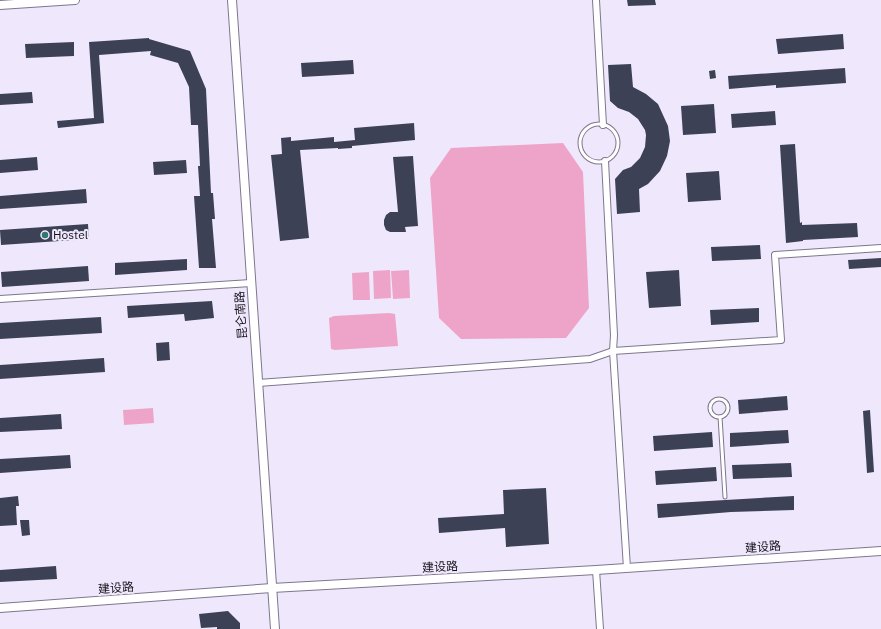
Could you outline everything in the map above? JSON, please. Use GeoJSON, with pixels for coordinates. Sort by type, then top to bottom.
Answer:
{"type":"FeatureCollection","features":[{"type":"Feature","properties":{"kind":"street"},"geometry":{"type":"LineString","coordinates":[[4,3],[75,0]]}},
{"type":"Feature","properties":{"kind":"street","name":"昆仑南路"},"geometry":{"type":"LineString","coordinates":[[232,0],[274,629]]}},
{"type":"Feature","properties":{"kind":"street"},"geometry":{"type":"LineString","coordinates":[[596,0],[603,125]]}},
{"type":"Feature","properties":{"kind":"street"},"geometry":{"type":"LineString","coordinates":[[605,161],[614,335],[613,351],[627,568]]}},
{"type":"Feature","properties":{"kind":"street"},"geometry":{"type":"LineString","coordinates":[[258,383],[590,359],[613,351],[780,340],[775,255],[881,248]]}},
{"type":"Feature","properties":{"kind":"street"},"geometry":{"type":"LineString","coordinates":[[0,299],[251,283]]}},
{"type":"Feature","properties":{"kind":"street","name":"建设路"},"geometry":{"type":"LineString","coordinates":[[0,608],[272,588],[596,570],[881,551]]}},
{"type":"Feature","properties":{"kind":"street"},"geometry":{"type":"LineString","coordinates":[[596,570],[600,629]]}},
{"type":"Feature","properties":{"kind":"lane"},"geometry":{"type":"LineString","coordinates":[[597,124],[603,125],[611,129],[616,135],[618,142],[616,149],[613,156],[605,161],[592,161],[582,152],[580,144],[581,137],[584,131],[590,126],[597,124]]}},
{"type":"Feature","properties":{"kind":"lane"},"geometry":{"type":"LineString","coordinates":[[719,399],[725,402],[728,408],[726,414],[720,417],[713,415],[710,409],[713,402],[719,399]]}},
{"type":"Feature","properties":{"kind":"lane"},"geometry":{"type":"LineString","coordinates":[[720,417],[725,497]]}},
{"type":"Feature","properties":{"kind":"shaded area"},"geometry":{"type":"Polygon","coordinates":[[[563,143],[583,172],[589,308],[566,338],[461,339],[439,318],[430,178],[451,148],[563,143]]]}},
{"type":"Feature","properties":{"kind":"shaded area"},"geometry":{"type":"Polygon","coordinates":[[[390,270],[391,298],[374,299],[373,271],[390,270]]]}},
{"type":"Feature","properties":{"kind":"shaded area"},"geometry":{"type":"Polygon","coordinates":[[[409,270],[410,298],[393,299],[391,271],[409,270]]]}},
{"type":"Feature","properties":{"kind":"shaded area"},"geometry":{"type":"Polygon","coordinates":[[[369,272],[370,300],[353,300],[352,273],[369,272]]]}},
{"type":"Feature","properties":{"kind":"shaded area"},"geometry":{"type":"Polygon","coordinates":[[[395,314],[398,346],[331,349],[329,318],[334,316],[395,314]]]}},
{"type":"Feature","properties":{"kind":"shaded area"},"geometry":{"type":"Polygon","coordinates":[[[153,408],[154,423],[124,425],[123,410],[153,408]]]}},
{"type":"Feature","properties":{"kind":"building"},"geometry":{"type":"Polygon","coordinates":[[[627,0],[655,0],[656,5],[628,6],[627,0]]]}},
{"type":"Feature","properties":{"kind":"building"},"geometry":{"type":"Polygon","coordinates":[[[843,34],[844,49],[778,54],[776,39],[843,34]]]}},
{"type":"Feature","properties":{"kind":"building"},"geometry":{"type":"Polygon","coordinates":[[[149,38],[190,51],[206,89],[211,193],[213,193],[215,219],[212,219],[216,268],[199,268],[194,196],[200,196],[198,125],[191,125],[189,87],[178,63],[150,55],[151,51],[99,55],[104,123],[58,128],[57,121],[94,118],[89,42],[149,38]]]}},
{"type":"Feature","properties":{"kind":"building"},"geometry":{"type":"Polygon","coordinates":[[[74,42],[74,56],[26,58],[25,44],[74,42]]]}},
{"type":"Feature","properties":{"kind":"building"},"geometry":{"type":"Polygon","coordinates":[[[353,60],[354,74],[302,77],[301,63],[353,60]]]}},
{"type":"Feature","properties":{"kind":"building"},"geometry":{"type":"Polygon","coordinates":[[[631,64],[633,87],[646,94],[658,104],[668,126],[670,141],[667,156],[660,171],[648,184],[639,189],[640,212],[617,214],[615,179],[623,170],[631,167],[640,158],[645,147],[646,135],[645,130],[638,119],[629,112],[618,108],[610,101],[608,65],[631,64]]]}},
{"type":"Feature","properties":{"kind":"building"},"geometry":{"type":"Polygon","coordinates":[[[845,68],[846,83],[776,88],[776,85],[729,89],[728,76],[845,68]]]}},
{"type":"Feature","properties":{"kind":"building"},"geometry":{"type":"Polygon","coordinates":[[[715,70],[716,78],[710,79],[709,71],[715,70]]]}},
{"type":"Feature","properties":{"kind":"building"},"geometry":{"type":"Polygon","coordinates":[[[32,92],[33,103],[0,105],[0,94],[32,92]]]}},
{"type":"Feature","properties":{"kind":"building"},"geometry":{"type":"Polygon","coordinates":[[[714,104],[716,133],[683,135],[681,106],[714,104]]]}},
{"type":"Feature","properties":{"kind":"building"},"geometry":{"type":"Polygon","coordinates":[[[775,111],[776,125],[732,128],[731,114],[775,111]]]}},
{"type":"Feature","properties":{"kind":"building"},"geometry":{"type":"Polygon","coordinates":[[[414,123],[415,140],[352,146],[352,148],[300,150],[309,238],[280,241],[271,155],[282,154],[281,138],[291,137],[291,141],[334,137],[334,142],[355,140],[354,128],[414,123]]]}},
{"type":"Feature","properties":{"kind":"building"},"geometry":{"type":"Polygon","coordinates":[[[795,144],[800,223],[802,222],[802,225],[857,223],[858,237],[803,240],[786,243],[780,145],[795,144]]]}},
{"type":"Feature","properties":{"kind":"building"},"geometry":{"type":"Polygon","coordinates":[[[413,156],[418,226],[405,227],[406,232],[390,232],[386,230],[384,225],[386,215],[390,212],[398,212],[393,157],[413,156]]]}},
{"type":"Feature","properties":{"kind":"building"},"geometry":{"type":"Polygon","coordinates":[[[37,157],[38,170],[0,173],[0,160],[37,157]]]}},
{"type":"Feature","properties":{"kind":"building"},"geometry":{"type":"Polygon","coordinates":[[[186,160],[187,173],[154,175],[153,162],[186,160]]]}},
{"type":"Feature","properties":{"kind":"building"},"geometry":{"type":"Polygon","coordinates":[[[719,171],[721,200],[688,202],[686,173],[719,171]]]}},
{"type":"Feature","properties":{"kind":"building"},"geometry":{"type":"Polygon","coordinates":[[[86,189],[87,203],[0,209],[0,196],[86,189]]]}},
{"type":"Feature","properties":{"kind":"building","name":"Hostel"},"geometry":{"type":"Polygon","coordinates":[[[88,224],[89,239],[1,245],[0,230],[88,224]]]}},
{"type":"Feature","properties":{"kind":"building"},"geometry":{"type":"Polygon","coordinates":[[[760,245],[761,259],[712,261],[711,247],[760,245]]]}},
{"type":"Feature","properties":{"kind":"building"},"geometry":{"type":"Polygon","coordinates":[[[881,258],[881,267],[849,269],[848,260],[881,258]]]}},
{"type":"Feature","properties":{"kind":"building"},"geometry":{"type":"Polygon","coordinates":[[[187,259],[187,270],[115,275],[115,263],[187,259]]]}},
{"type":"Feature","properties":{"kind":"building","name":"Hostel"},"geometry":{"type":"Polygon","coordinates":[[[88,266],[89,281],[2,287],[1,272],[88,266]]]}},
{"type":"Feature","properties":{"kind":"building"},"geometry":{"type":"Polygon","coordinates":[[[679,270],[681,306],[649,308],[646,272],[679,270]]]}},
{"type":"Feature","properties":{"kind":"building"},"geometry":{"type":"Polygon","coordinates":[[[212,301],[214,318],[185,321],[184,314],[128,318],[127,306],[212,301]]]}},
{"type":"Feature","properties":{"kind":"building"},"geometry":{"type":"Polygon","coordinates":[[[759,308],[759,322],[711,325],[710,310],[759,308]]]}},
{"type":"Feature","properties":{"kind":"building"},"geometry":{"type":"Polygon","coordinates":[[[101,317],[102,333],[0,339],[0,323],[101,317]]]}},
{"type":"Feature","properties":{"kind":"building"},"geometry":{"type":"Polygon","coordinates":[[[169,342],[170,360],[157,361],[156,343],[169,342]]]}},
{"type":"Feature","properties":{"kind":"building"},"geometry":{"type":"Polygon","coordinates":[[[104,358],[105,372],[0,379],[0,365],[104,358]]]}},
{"type":"Feature","properties":{"kind":"building"},"geometry":{"type":"Polygon","coordinates":[[[787,396],[788,410],[739,414],[738,400],[787,396]]]}},
{"type":"Feature","properties":{"kind":"building"},"geometry":{"type":"Polygon","coordinates":[[[870,410],[874,472],[867,473],[863,411],[870,410]]]}},
{"type":"Feature","properties":{"kind":"building"},"geometry":{"type":"Polygon","coordinates":[[[61,414],[62,429],[0,432],[0,418],[61,414]]]}},
{"type":"Feature","properties":{"kind":"building"},"geometry":{"type":"Polygon","coordinates":[[[788,430],[789,443],[730,447],[730,433],[788,430]]]}},
{"type":"Feature","properties":{"kind":"building"},"geometry":{"type":"Polygon","coordinates":[[[712,432],[713,447],[654,451],[653,436],[712,432]]]}},
{"type":"Feature","properties":{"kind":"building"},"geometry":{"type":"Polygon","coordinates":[[[70,455],[71,468],[0,473],[0,459],[70,455]]]}},
{"type":"Feature","properties":{"kind":"building"},"geometry":{"type":"Polygon","coordinates":[[[791,463],[792,477],[733,479],[732,465],[791,463]]]}},
{"type":"Feature","properties":{"kind":"building"},"geometry":{"type":"Polygon","coordinates":[[[716,467],[717,481],[656,485],[655,471],[716,467]]]}},
{"type":"Feature","properties":{"kind":"building"},"geometry":{"type":"Polygon","coordinates":[[[546,488],[549,544],[506,547],[505,528],[439,533],[438,518],[504,514],[503,490],[546,488]]]}},
{"type":"Feature","properties":{"kind":"building"},"geometry":{"type":"Polygon","coordinates":[[[18,496],[19,506],[16,506],[17,525],[0,526],[0,498],[18,496]]]}},
{"type":"Feature","properties":{"kind":"building"},"geometry":{"type":"Polygon","coordinates":[[[794,496],[794,510],[731,512],[658,518],[657,504],[794,496]]]}},
{"type":"Feature","properties":{"kind":"building"},"geometry":{"type":"Polygon","coordinates":[[[20,520],[29,520],[30,535],[22,536],[20,520]]]}},
{"type":"Feature","properties":{"kind":"building"},"geometry":{"type":"Polygon","coordinates":[[[56,566],[57,579],[0,582],[0,570],[56,566]]]}},
{"type":"Feature","properties":{"kind":"building"},"geometry":{"type":"Polygon","coordinates":[[[228,611],[240,623],[240,629],[217,629],[217,627],[201,628],[199,614],[228,611]]]}},
{"type":"Feature","properties":{"kind":"place","name":"Hostel"},"geometry":{"type":"Point","coordinates":[45,235]}}]}
